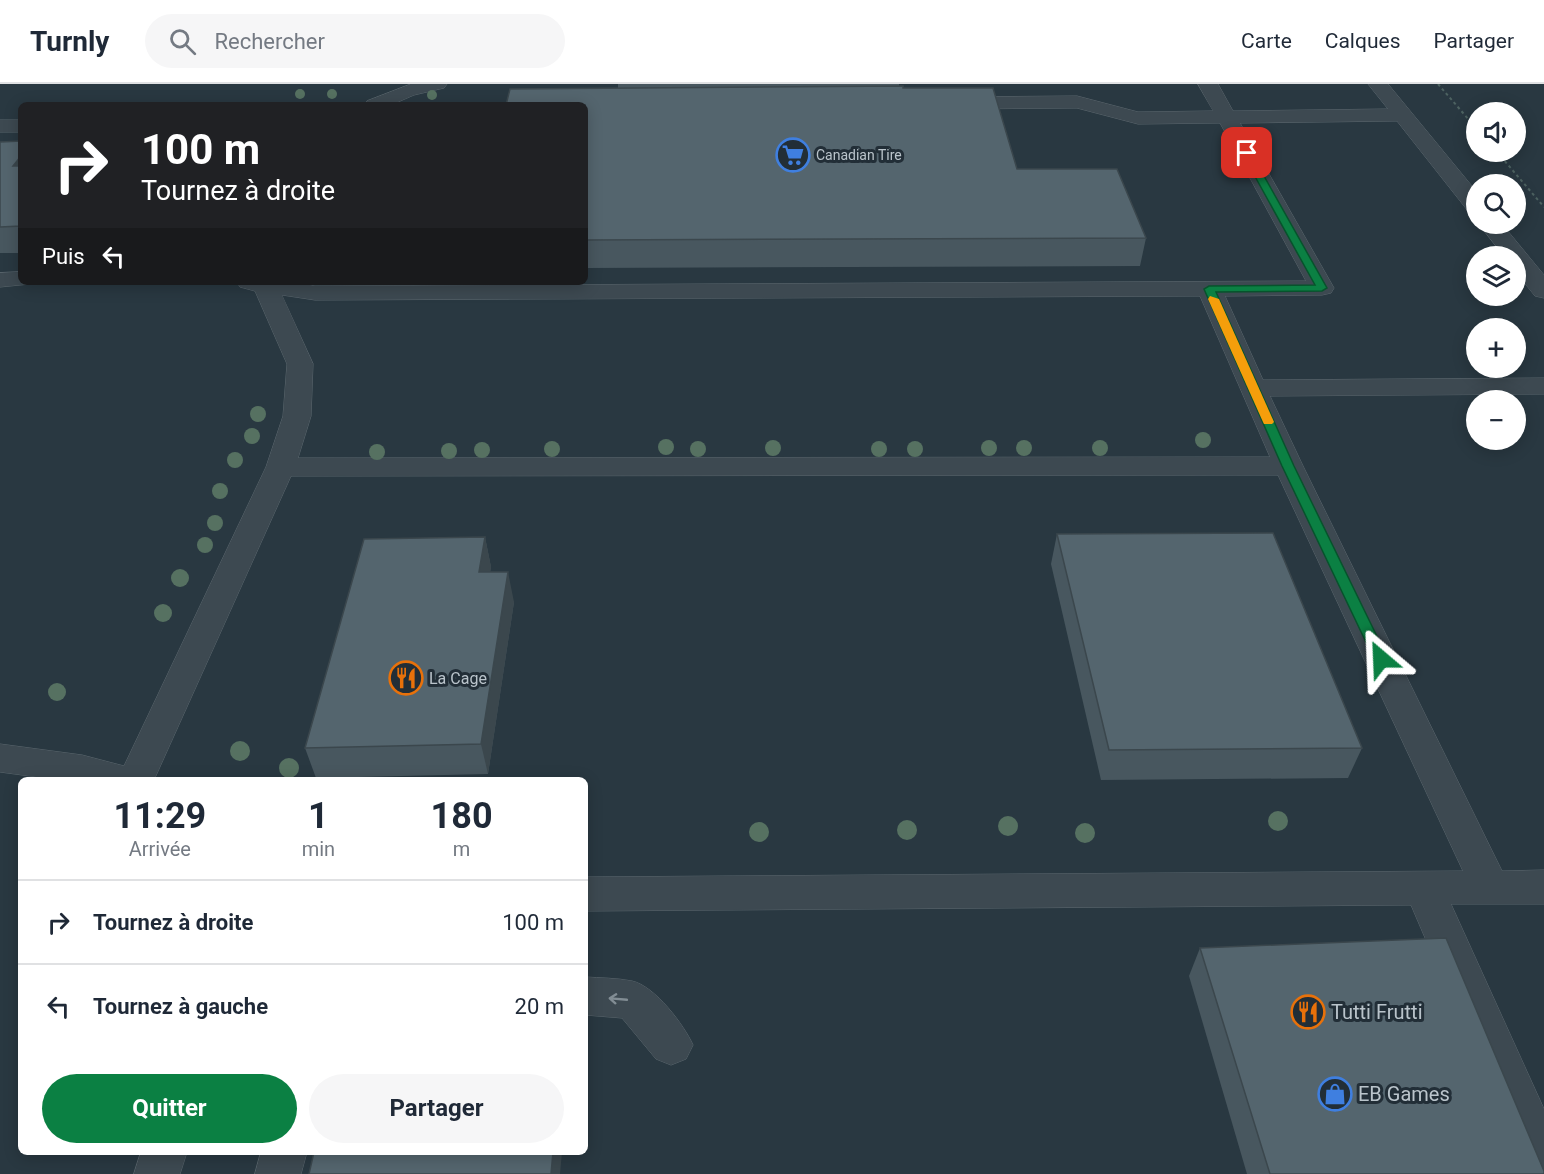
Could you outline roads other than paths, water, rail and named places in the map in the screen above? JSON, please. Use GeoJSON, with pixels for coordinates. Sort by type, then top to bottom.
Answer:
{"type":"FeatureCollection","features":[{"type":"Feature","properties":{"kind":"street"},"geometry":{"type":"LineString","coordinates":[[381,102],[407,91],[437,84]]}},
{"type":"Feature","properties":{"kind":"street"},"geometry":{"type":"LineString","coordinates":[[271,285],[315,293],[1322,288],[1208,84]]}},
{"type":"Feature","properties":{"kind":"street"},"geometry":{"type":"LineString","coordinates":[[1378,84],[1466,194]]}},
{"type":"Feature","properties":{"kind":"street"},"geometry":{"type":"LineString","coordinates":[[934,103],[1077,102],[1138,117],[1403,116]]}},
{"type":"Feature","properties":{"kind":"street"},"geometry":{"type":"LineString","coordinates":[[0,126],[18,126]]}},
{"type":"Feature","properties":{"kind":"street"},"geometry":{"type":"LineString","coordinates":[[1498,234],[1544,291]]}},
{"type":"Feature","properties":{"kind":"street"},"geometry":{"type":"LineString","coordinates":[[0,280],[18,279]]}},
{"type":"Feature","properties":{"kind":"street"},"geometry":{"type":"LineString","coordinates":[[137,777],[281,467],[297,416],[300,364],[261,285]]}},
{"type":"Feature","properties":{"kind":"street"},"geometry":{"type":"LineString","coordinates":[[1209,289],[1288,466],[1491,888]]}},
{"type":"Feature","properties":{"kind":"street"},"geometry":{"type":"LineString","coordinates":[[1253,388],[1544,386]]}},
{"type":"Feature","properties":{"kind":"street"},"geometry":{"type":"LineString","coordinates":[[281,467],[1288,466]]}},
{"type":"Feature","properties":{"kind":"street"},"geometry":{"type":"LineString","coordinates":[[0,758],[82,769],[111,777]]}},
{"type":"Feature","properties":{"kind":"street"},"geometry":{"type":"LineString","coordinates":[[588,894],[1544,887]]}},
{"type":"Feature","properties":{"kind":"street"},"geometry":{"type":"LineString","coordinates":[[1424,888],[1544,1161]]}},
{"type":"Feature","properties":{"kind":"street"},"geometry":{"type":"LineString","coordinates":[[588,996],[633,1000],[671,1045]]}},
{"type":"Feature","properties":{"kind":"street"},"geometry":{"type":"LineString","coordinates":[[157,1174],[163,1155]]}},
{"type":"Feature","properties":{"kind":"street"},"geometry":{"type":"LineString","coordinates":[[278,1174],[283,1155]]}},
{"type":"Feature","properties":{"kind":"place","name":"Canadian Tire"},"geometry":{"type":"Point","coordinates":[793,155]}},
{"type":"Feature","properties":{"kind":"place","name":"La Cage"},"geometry":{"type":"Point","coordinates":[406,678]}},
{"type":"Feature","properties":{"kind":"place","name":"Tutti Frutti"},"geometry":{"type":"Point","coordinates":[1308,1012]}},
{"type":"Feature","properties":{"kind":"place","name":"EB Games"},"geometry":{"type":"Point","coordinates":[1335,1094]}}]}
